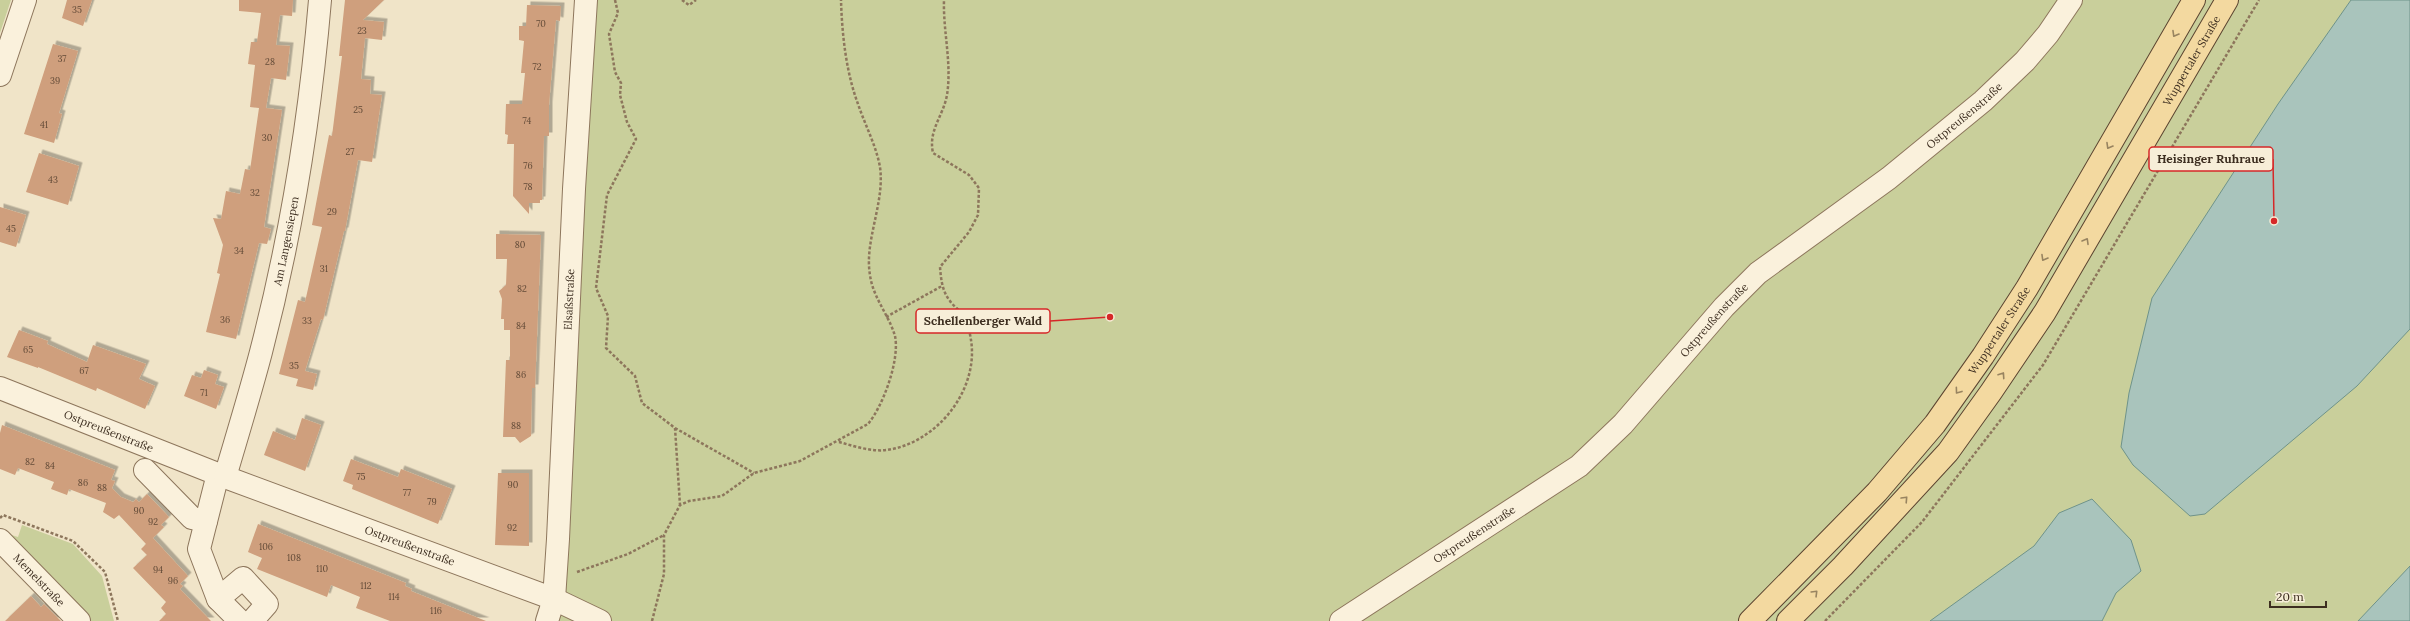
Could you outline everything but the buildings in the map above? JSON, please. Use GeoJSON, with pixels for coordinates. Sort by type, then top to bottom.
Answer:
{"type":"FeatureCollection","features":[{"type":"Feature","properties":{"kind":"main road","name":"Wuppertaler Straße"},"geometry":{"type":"LineString","coordinates":[[1750,621],[1876,492],[1934,424],[1983,356],[2027,288],[2194,0]]}},
{"type":"Feature","properties":{"kind":"main road","name":"Wuppertaler Straße"},"geometry":{"type":"LineString","coordinates":[[1788,621],[1843,566],[1948,452],[1982,404],[2045,312],[2227,0]]}},
{"type":"Feature","properties":{"kind":"street"},"geometry":{"type":"LineString","coordinates":[[0,75],[24,0]]}},
{"type":"Feature","properties":{"kind":"street","name":"Am Langensiepen"},"geometry":{"type":"LineString","coordinates":[[221,476],[261,352],[291,215],[310,93],[320,0]]}},
{"type":"Feature","properties":{"kind":"street","name":"Elsaßstraße"},"geometry":{"type":"LineString","coordinates":[[548,621],[554,599],[574,189],[586,0]]}},
{"type":"Feature","properties":{"kind":"street","name":"Ostpreußenstraße"},"geometry":{"type":"LineString","coordinates":[[1341,621],[1579,466],[1623,424],[1724,306],[1753,278],[1889,178],[1983,101],[2048,34],[2071,0]]}},
{"type":"Feature","properties":{"kind":"street","name":"Ostpreußenstraße"},"geometry":{"type":"LineString","coordinates":[[0,388],[221,476],[554,599],[600,621]]}},
{"type":"Feature","properties":{"kind":"street","name":"Ostpreußenstraße"},"geometry":{"type":"LineString","coordinates":[[145,470],[192,518],[206,521]]}},
{"type":"Feature","properties":{"kind":"street"},"geometry":{"type":"LineString","coordinates":[[221,476],[206,521],[199,549],[218,598],[240,621]]}},
{"type":"Feature","properties":{"kind":"street","name":"Memelstraße"},"geometry":{"type":"LineString","coordinates":[[0,540],[79,621]]}},
{"type":"Feature","properties":{"kind":"street"},"geometry":{"type":"LineString","coordinates":[[218,598],[244,578],[267,604],[252,621]]}},
{"type":"Feature","properties":{"kind":"path"},"geometry":{"type":"LineString","coordinates":[[615,0],[618,13],[609,34],[615,72],[621,83],[620,95],[627,122],[636,139],[607,195],[596,288],[608,316],[606,348],[635,376],[642,403],[675,428],[754,473]]}},
{"type":"Feature","properties":{"kind":"path"},"geometry":{"type":"LineString","coordinates":[[682,0],[689,5],[696,0]]}},
{"type":"Feature","properties":{"kind":"path"},"geometry":{"type":"LineString","coordinates":[[680,505],[689,501],[722,496],[754,473],[800,461],[839,442],[868,424],[874,418],[893,371],[896,353],[895,337],[872,288],[868,263],[876,221],[880,168],[876,150],[857,103],[847,62],[841,0]]}},
{"type":"Feature","properties":{"kind":"path"},"geometry":{"type":"LineString","coordinates":[[839,442],[867,449],[887,450],[916,442],[935,429],[946,418],[956,403],[971,367],[971,341],[965,316],[950,302],[942,286],[940,267],[969,232],[978,215],[979,188],[969,175],[933,154],[930,141],[947,97],[950,72],[944,0]]}},
{"type":"Feature","properties":{"kind":"path"},"geometry":{"type":"LineString","coordinates":[[1825,621],[1922,522],[2043,365],[2259,0]]}},
{"type":"Feature","properties":{"kind":"path"},"geometry":{"type":"LineString","coordinates":[[886,317],[942,286]]}},
{"type":"Feature","properties":{"kind":"path"},"geometry":{"type":"LineString","coordinates":[[652,621],[664,574],[664,535],[680,505],[675,428]]}},
{"type":"Feature","properties":{"kind":"path"},"geometry":{"type":"LineString","coordinates":[[0,518],[3,515],[73,541],[105,572],[118,621]]}},
{"type":"Feature","properties":{"kind":"path"},"geometry":{"type":"LineString","coordinates":[[555,576],[585,570],[600,565],[628,554],[664,535]]}},
{"type":"Feature","properties":{"kind":"green space"},"geometry":{"type":"Polygon","coordinates":[[[0,0],[11,0],[0,33],[0,0]]]}},
{"type":"Feature","properties":{"kind":"green space"},"geometry":{"type":"Polygon","coordinates":[[[589,0],[2410,0],[2410,621],[550,621],[589,0]]]}},
{"type":"Feature","properties":{"kind":"green space"},"geometry":{"type":"Polygon","coordinates":[[[22,525],[73,544],[102,576],[114,621],[88,621],[5,533],[18,537],[22,525]]]}},
{"type":"Feature","properties":{"kind":"water"},"geometry":{"type":"Polygon","coordinates":[[[2351,0],[2410,0],[2410,329],[2357,386],[2205,514],[2190,516],[2133,465],[2121,447],[2129,393],[2152,298],[2278,104],[2351,0]]]}},
{"type":"Feature","properties":{"kind":"water"},"geometry":{"type":"Polygon","coordinates":[[[2092,499],[2131,540],[2141,571],[2116,593],[2102,621],[1930,621],[2034,546],[2059,513],[2092,499]]]}},
{"type":"Feature","properties":{"kind":"water"},"geometry":{"type":"Polygon","coordinates":[[[2410,566],[2410,621],[2358,621],[2410,566]]]}},
{"type":"Feature","properties":{"kind":"place","name":"Heisinger Ruhraue"},"geometry":{"type":"Point","coordinates":[2274,221]}},
{"type":"Feature","properties":{"kind":"place","name":"Schellenberger Wald"},"geometry":{"type":"Point","coordinates":[1110,317]}}]}
